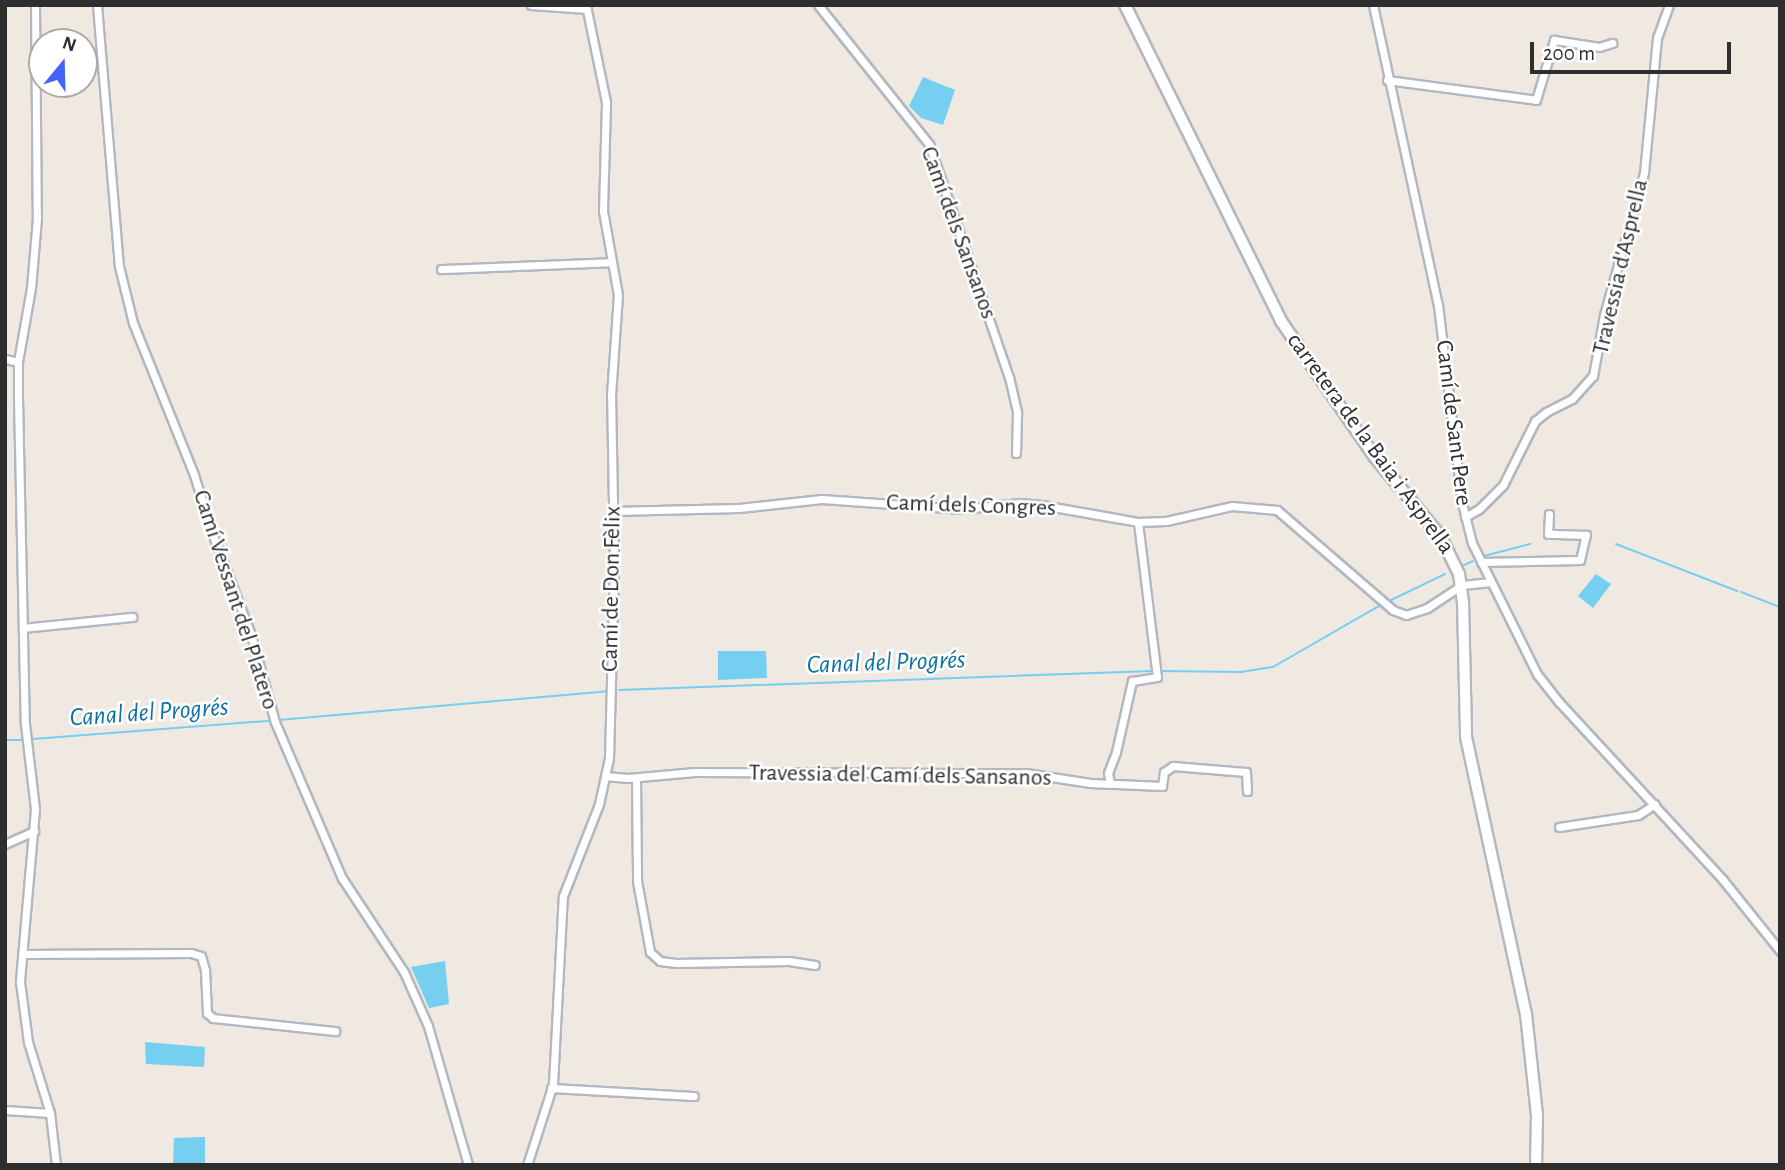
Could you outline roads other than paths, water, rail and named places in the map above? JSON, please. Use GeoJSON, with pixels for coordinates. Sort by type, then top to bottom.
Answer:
{"type":"FeatureCollection","features":[{"type":"Feature","properties":{"kind":"main road","name":"carretera de la Baia i Asprella"},"geometry":{"type":"LineString","coordinates":[[1125,5],[1281,321],[1374,456],[1441,537],[1453,558],[1462,585],[1466,737],[1526,1014],[1537,1115],[1536,1165]]}},
{"type":"Feature","properties":{"kind":"street"},"geometry":{"type":"LineString","coordinates":[[35,5],[37,218],[31,288],[18,362],[25,724],[34,831],[20,982],[26,1030],[50,1113],[56,1165]]}},
{"type":"Feature","properties":{"kind":"street","name":"Camí Vessant del Platero"},"geometry":{"type":"LineString","coordinates":[[97,5],[118,256],[134,323],[194,475],[215,541],[251,635],[275,722],[342,878],[404,972],[428,1026],[468,1165]]}},
{"type":"Feature","properties":{"kind":"street"},"geometry":{"type":"LineString","coordinates":[[531,5],[586,7]]}},
{"type":"Feature","properties":{"kind":"street","name":"Camí dels Sansanos"},"geometry":{"type":"LineString","coordinates":[[817,5],[929,144],[1009,377],[1017,413],[1016,453]]}},
{"type":"Feature","properties":{"kind":"street","name":"Camí de Sant Pere"},"geometry":{"type":"LineString","coordinates":[[1373,5],[1387,80],[1438,305],[1465,517],[1481,562],[1537,674],[1559,702],[1655,804],[1780,951]]}},
{"type":"Feature","properties":{"kind":"street","name":"Travessia d'Asprella"},"geometry":{"type":"LineString","coordinates":[[1465,517],[1479,509],[1503,485],[1535,421],[1572,399],[1594,376],[1604,315],[1644,173],[1657,38],[1669,5]]}},
{"type":"Feature","properties":{"kind":"street","name":"Camí de Don Fèlix"},"geometry":{"type":"LineString","coordinates":[[527,1165],[551,1087],[558,1034],[563,896],[599,804],[609,758],[613,511],[611,395],[618,296],[603,211],[606,102],[586,7]]}},
{"type":"Feature","properties":{"kind":"street"},"geometry":{"type":"LineString","coordinates":[[1387,80],[1536,100],[1554,40],[1599,47],[1612,43]]}},
{"type":"Feature","properties":{"kind":"street"},"geometry":{"type":"LineString","coordinates":[[440,269],[612,262]]}},
{"type":"Feature","properties":{"kind":"street"},"geometry":{"type":"LineString","coordinates":[[5,359],[18,362]]}},
{"type":"Feature","properties":{"kind":"street","name":"Camí dels Congres"},"geometry":{"type":"LineString","coordinates":[[613,511],[739,508],[822,499],[962,509],[1042,505],[1138,522],[1166,521],[1232,506],[1277,510],[1393,610],[1406,615],[1427,608],[1462,585],[1491,582]]}},
{"type":"Feature","properties":{"kind":"street"},"geometry":{"type":"LineString","coordinates":[[1481,562],[1580,559],[1586,534],[1548,534],[1549,514]]}},
{"type":"Feature","properties":{"kind":"street"},"geometry":{"type":"LineString","coordinates":[[1110,784],[1108,773],[1116,752],[1132,681],[1157,677],[1138,522]]}},
{"type":"Feature","properties":{"kind":"street"},"geometry":{"type":"LineString","coordinates":[[23,628],[132,617]]}},
{"type":"Feature","properties":{"kind":"street","name":"Travessia del Camí dels Sansanos"},"geometry":{"type":"LineString","coordinates":[[605,776],[636,778],[695,772],[1026,774],[1110,784],[1162,786],[1164,772],[1173,766],[1246,772],[1247,791]]}},
{"type":"Feature","properties":{"kind":"street"},"geometry":{"type":"LineString","coordinates":[[636,778],[637,881],[650,953],[660,961],[676,963],[789,961],[815,965]]}},
{"type":"Feature","properties":{"kind":"street"},"geometry":{"type":"LineString","coordinates":[[1559,827],[1638,815],[1655,804]]}},
{"type":"Feature","properties":{"kind":"street"},"geometry":{"type":"LineString","coordinates":[[5,844],[34,831]]}},
{"type":"Feature","properties":{"kind":"street"},"geometry":{"type":"LineString","coordinates":[[22,954],[191,953],[201,956],[205,970],[207,1013],[212,1018],[335,1031]]}},
{"type":"Feature","properties":{"kind":"street"},"geometry":{"type":"LineString","coordinates":[[551,1087],[694,1096]]}},
{"type":"Feature","properties":{"kind":"street"},"geometry":{"type":"LineString","coordinates":[[5,1110],[50,1113]]}},
{"type":"Feature","properties":{"kind":"water"},"geometry":{"type":"Polygon","coordinates":[[[923,77],[955,90],[943,125],[921,118],[909,106],[923,77]]]}},
{"type":"Feature","properties":{"kind":"water"},"geometry":{"type":"Polygon","coordinates":[[[1596,574],[1611,584],[1593,608],[1578,596],[1596,574]]]}},
{"type":"Feature","properties":{"kind":"water"},"geometry":{"type":"Polygon","coordinates":[[[718,651],[766,651],[767,678],[718,680],[718,651]]]}},
{"type":"Feature","properties":{"kind":"water"},"geometry":{"type":"Polygon","coordinates":[[[445,961],[449,1004],[429,1008],[411,967],[445,961]]]}},
{"type":"Feature","properties":{"kind":"water"},"geometry":{"type":"Polygon","coordinates":[[[145,1042],[205,1047],[204,1067],[146,1064],[145,1042]]]}},
{"type":"Feature","properties":{"kind":"water"},"geometry":{"type":"Polygon","coordinates":[[[205,1137],[205,1165],[173,1165],[174,1138],[205,1137]]]}},
{"type":"Feature","properties":{"kind":"waterway","name":"Canal del Progrés"},"geometry":{"type":"LineString","coordinates":[[1484,556],[1530,544]]}},
{"type":"Feature","properties":{"kind":"waterway","name":"Canal del Progrés"},"geometry":{"type":"LineString","coordinates":[[1616,544],[1737,591]]}},
{"type":"Feature","properties":{"kind":"waterway","name":"Canal del Progrés"},"geometry":{"type":"LineString","coordinates":[[1460,567],[1473,561]]}},
{"type":"Feature","properties":{"kind":"waterway","name":"Canal del Progrés"},"geometry":{"type":"LineString","coordinates":[[1389,601],[1445,574]]}},
{"type":"Feature","properties":{"kind":"waterway","name":"Canal del Progrés"},"geometry":{"type":"LineString","coordinates":[[1741,592],[1780,607]]}},
{"type":"Feature","properties":{"kind":"waterway","name":"Canal del Progrés"},"geometry":{"type":"LineString","coordinates":[[1161,671],[1241,672],[1273,667],[1381,605]]}},
{"type":"Feature","properties":{"kind":"waterway","name":"Canal del Progrés"},"geometry":{"type":"LineString","coordinates":[[619,690],[1153,671]]}},
{"type":"Feature","properties":{"kind":"waterway","name":"Canal del Progrés"},"geometry":{"type":"LineString","coordinates":[[279,720],[608,691]]}},
{"type":"Feature","properties":{"kind":"waterway","name":"Canal del Progrés"},"geometry":{"type":"LineString","coordinates":[[33,739],[268,721]]}},
{"type":"Feature","properties":{"kind":"waterway","name":"Canal del Progrés"},"geometry":{"type":"LineString","coordinates":[[5,740],[21,740]]}}]}
